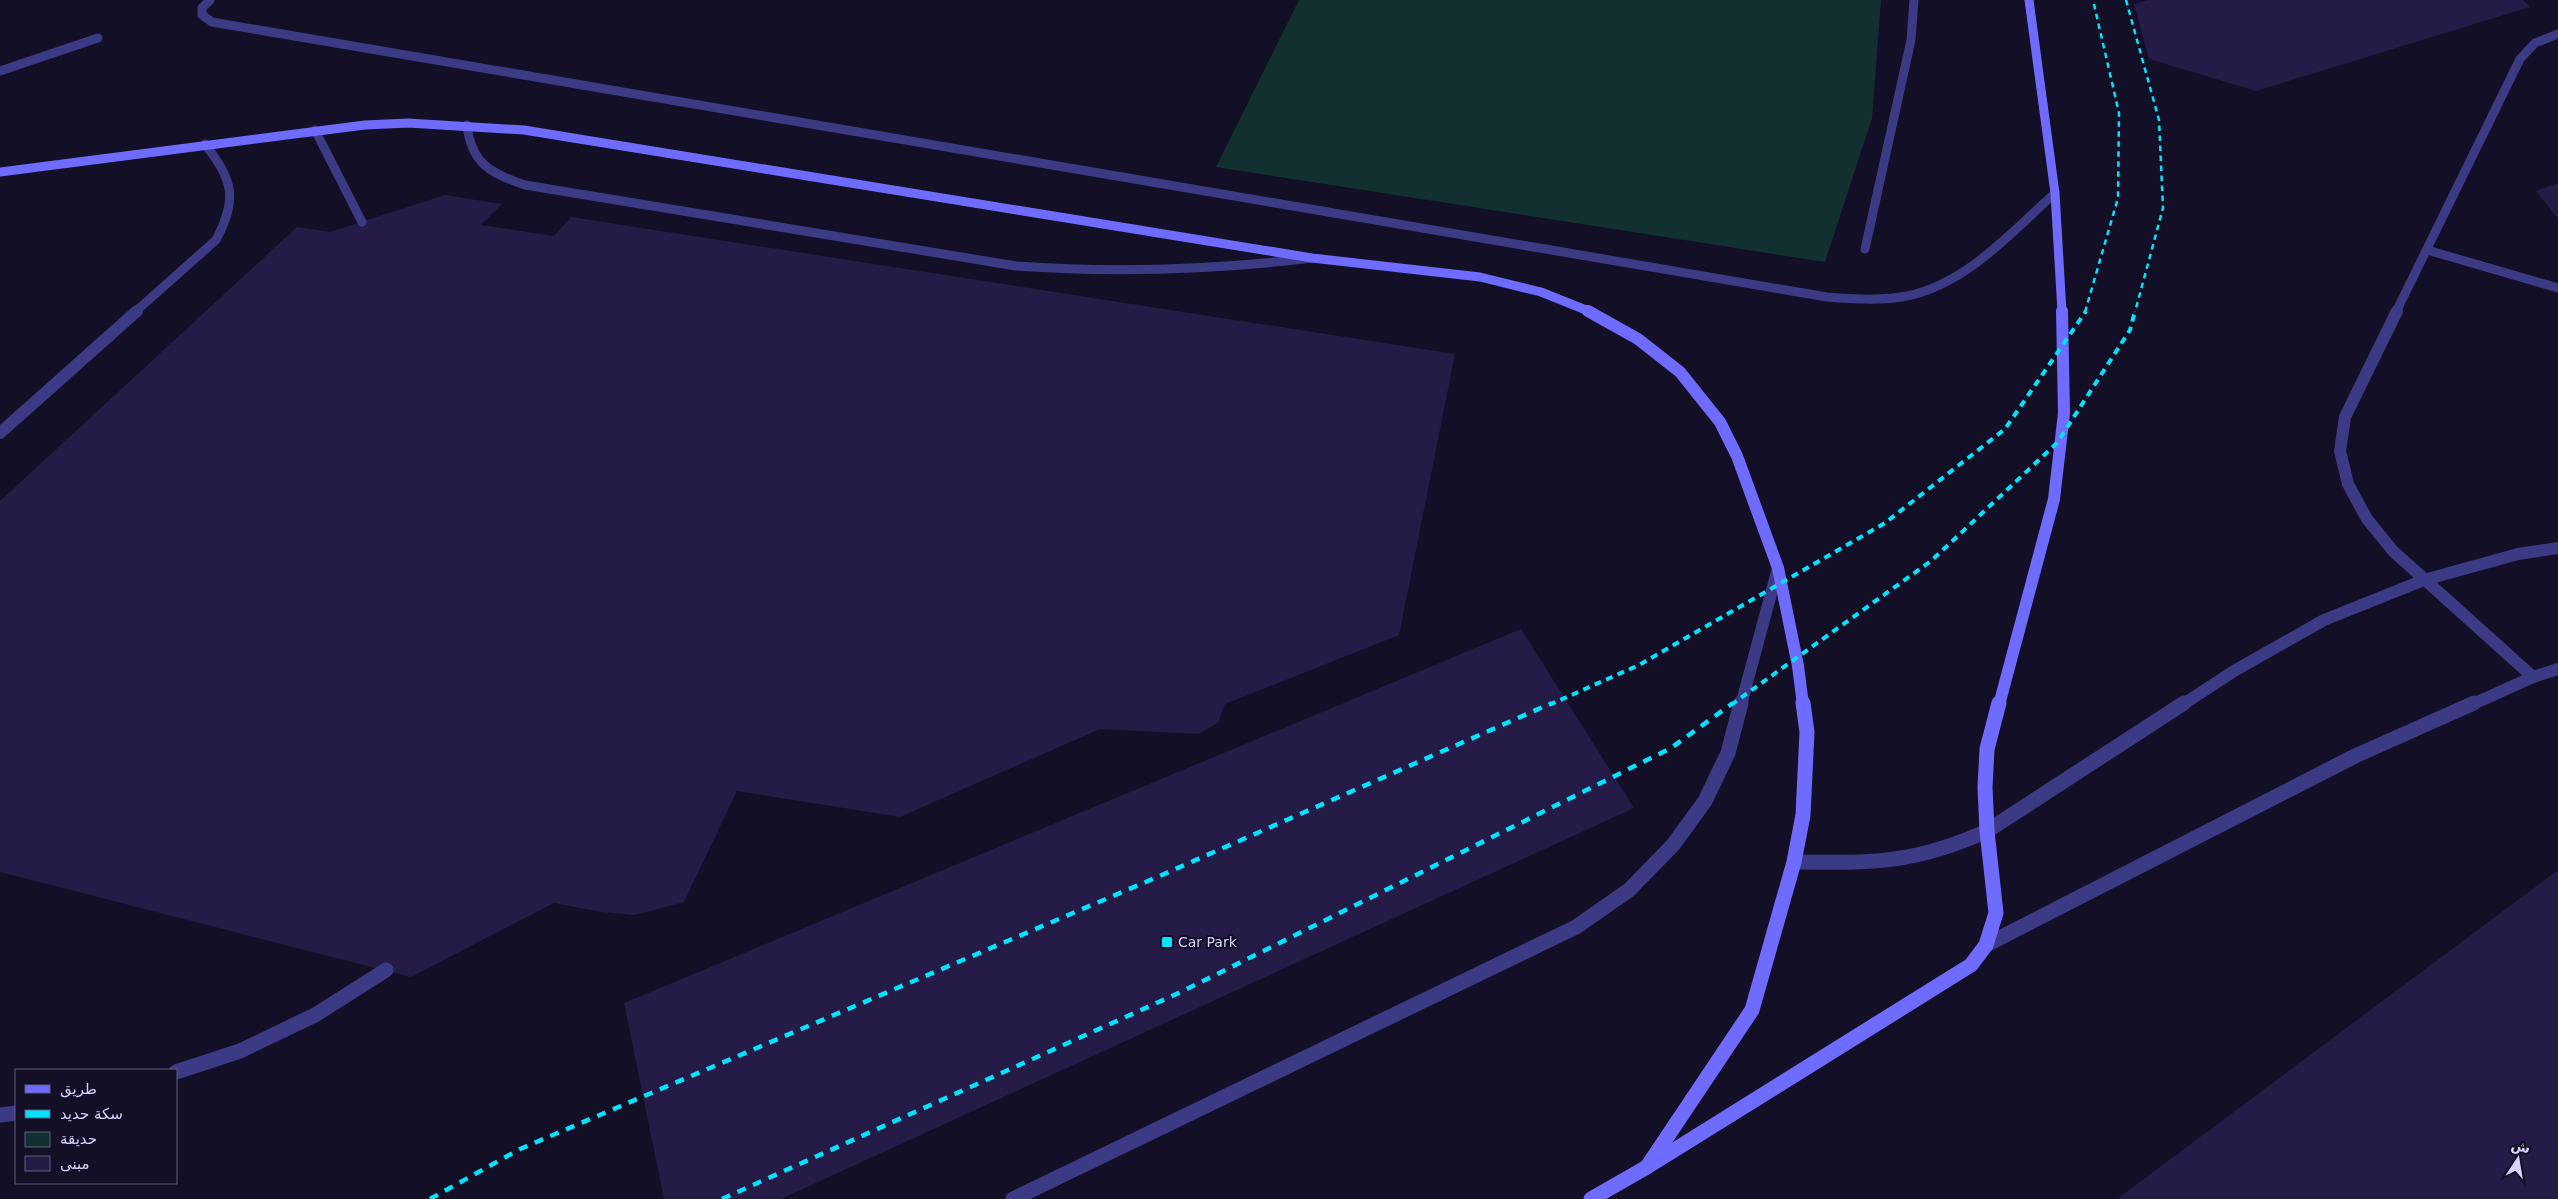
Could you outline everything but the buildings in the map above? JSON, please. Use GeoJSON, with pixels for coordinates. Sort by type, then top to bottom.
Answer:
{"type":"FeatureCollection","features":[{"type":"Feature","properties":{"kind":"main road"},"geometry":{"type":"LineString","coordinates":[[1591,1199],[1971,965],[1986,945],[1996,913],[1984,787],[1987,749],[2054,499],[2064,413],[2063,332],[2055,193],[2028,0]]}},
{"type":"Feature","properties":{"kind":"main road"},"geometry":{"type":"LineString","coordinates":[[0,172],[315,130],[408,123],[467,125],[579,137],[1312,258],[1480,277],[1542,292],[1591,312],[1638,339],[1680,372],[1720,422],[1737,456],[1778,568],[1798,666],[1807,732],[1803,815],[1794,862],[1752,1010],[1647,1166]]}},
{"type":"Feature","properties":{"kind":"street"},"geometry":{"type":"LineString","coordinates":[[210,0],[202,8],[202,16],[212,22],[1827,298],[1867,300],[1909,296],[1943,283],[1971,267],[2055,193]]}},
{"type":"Feature","properties":{"kind":"street"},"geometry":{"type":"LineString","coordinates":[[1865,249],[1911,40],[1914,0]]}},
{"type":"Feature","properties":{"kind":"street"},"geometry":{"type":"LineString","coordinates":[[2533,677],[2424,580],[2387,543],[2363,513],[2348,484],[2341,460],[2339,437],[2345,417],[2520,59],[2535,43],[2558,34]]}},
{"type":"Feature","properties":{"kind":"street"},"geometry":{"type":"LineString","coordinates":[[0,71],[98,38]]}},
{"type":"Feature","properties":{"kind":"street"},"geometry":{"type":"LineString","coordinates":[[467,125],[470,146],[482,164],[496,174],[525,185],[1016,266],[1084,271],[1163,272],[1263,265],[1312,258]]}},
{"type":"Feature","properties":{"kind":"street"},"geometry":{"type":"LineString","coordinates":[[315,130],[362,222]]}},
{"type":"Feature","properties":{"kind":"street"},"geometry":{"type":"LineString","coordinates":[[1,430],[216,240],[231,208],[232,192],[229,179],[222,166],[205,144]]}},
{"type":"Feature","properties":{"kind":"street"},"geometry":{"type":"LineString","coordinates":[[2427,250],[2558,288]]}},
{"type":"Feature","properties":{"kind":"street"},"geometry":{"type":"LineString","coordinates":[[1794,862],[1859,862],[1912,858],[1953,846],[1987,831],[2234,671],[2324,620],[2424,580],[2518,554],[2558,548]]}},
{"type":"Feature","properties":{"kind":"street"},"geometry":{"type":"LineString","coordinates":[[1014,1199],[1576,928],[1629,890],[1674,845],[1705,801],[1728,753],[1778,568]]}},
{"type":"Feature","properties":{"kind":"street"},"geometry":{"type":"LineString","coordinates":[[1986,945],[2355,756],[2533,677],[2558,669]]}},
{"type":"Feature","properties":{"kind":"street"},"geometry":{"type":"LineString","coordinates":[[178,1071],[248,1047],[314,1015],[386,970]]}},
{"type":"Feature","properties":{"kind":"street"},"geometry":{"type":"LineString","coordinates":[[0,1115],[15,1113]]}},
{"type":"Feature","properties":{"kind":"green space"},"geometry":{"type":"Polygon","coordinates":[[[1299,0],[1881,0],[1872,118],[1825,262],[1216,167],[1299,0]]]}},
{"type":"Feature","properties":{"kind":"railway"},"geometry":{"type":"LineString","coordinates":[[2085,312],[2118,198],[2119,113],[2093,0]]}},
{"type":"Feature","properties":{"kind":"railway"},"geometry":{"type":"LineString","coordinates":[[2126,0],[2159,120],[2163,208],[2135,312]]}},
{"type":"Feature","properties":{"kind":"railway"},"geometry":{"type":"LineString","coordinates":[[1549,705],[1639,665],[1885,523],[2005,429],[2086,311]]}},
{"type":"Feature","properties":{"kind":"railway"},"geometry":{"type":"LineString","coordinates":[[1731,705],[1931,561],[2057,443],[2130,330],[2135,311]]}},
{"type":"Feature","properties":{"kind":"railway"},"geometry":{"type":"LineString","coordinates":[[430,1199],[520,1149],[1155,878],[1552,703]]}},
{"type":"Feature","properties":{"kind":"railway"},"geometry":{"type":"LineString","coordinates":[[722,1199],[1181,992],[1671,748],[1733,703]]}},
{"type":"Feature","properties":{"kind":"place","name":"Car Park"},"geometry":{"type":"Point","coordinates":[1167,942]}}]}
